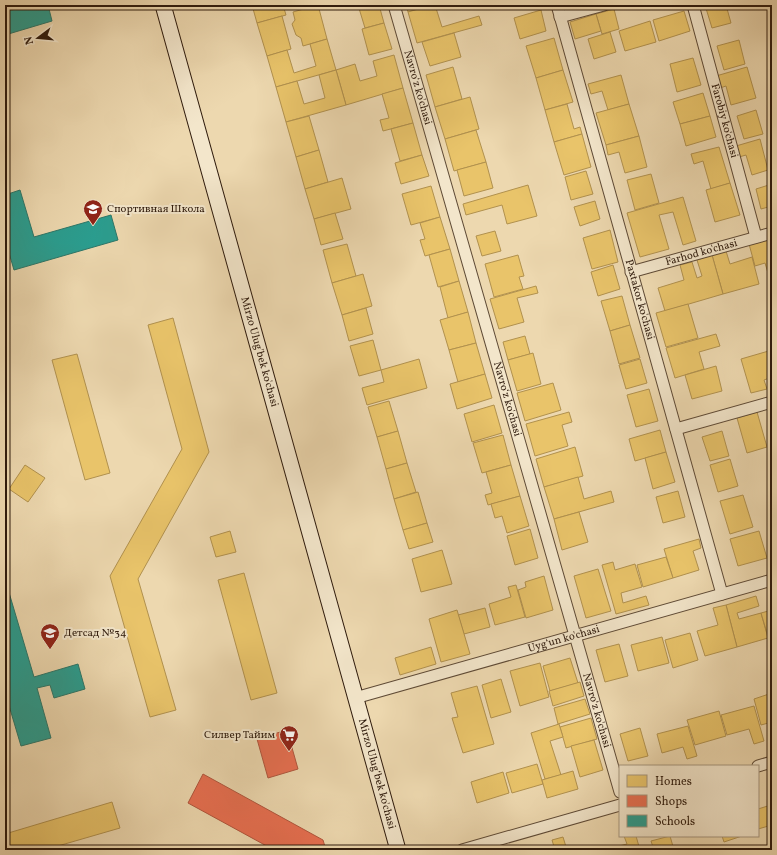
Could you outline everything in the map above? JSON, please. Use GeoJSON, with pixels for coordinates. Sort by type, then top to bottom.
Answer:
{"type":"FeatureCollection","features":[{"type":"Feature","properties":{"kind":"main road","name":"Mirzo Ulug'bek ko'chasi"},"geometry":{"type":"LineString","coordinates":[[163,5],[355,698]]}},
{"type":"Feature","properties":{"kind":"main road","name":"Mirzo Ulug‘bek ko'chasi"},"geometry":{"type":"LineString","coordinates":[[355,698],[398,850]]}},
{"type":"Feature","properties":{"kind":"street","name":"Navro‘z ko'chasi"},"geometry":{"type":"LineString","coordinates":[[394,5],[619,789]]}},
{"type":"Feature","properties":{"kind":"street","name":"Paxtakor ko'chasi"},"geometry":{"type":"LineString","coordinates":[[557,5],[722,594]]}},
{"type":"Feature","properties":{"kind":"street"},"geometry":{"type":"LineString","coordinates":[[560,17],[604,5]]}},
{"type":"Feature","properties":{"kind":"street","name":"Farobiy ko'chasi"},"geometry":{"type":"LineString","coordinates":[[693,5],[756,237]]}},
{"type":"Feature","properties":{"kind":"street","name":"Farhod ko'chasi"},"geometry":{"type":"LineString","coordinates":[[631,272],[772,233]]}},
{"type":"Feature","properties":{"kind":"street"},"geometry":{"type":"LineString","coordinates":[[676,429],[772,402]]}},
{"type":"Feature","properties":{"kind":"street","name":"Uyg‘un ko'chasi"},"geometry":{"type":"LineString","coordinates":[[355,698],[772,580]]}},
{"type":"Feature","properties":{"kind":"street"},"geometry":{"type":"LineString","coordinates":[[759,766],[772,762]]}},
{"type":"Feature","properties":{"kind":"street"},"geometry":{"type":"LineString","coordinates":[[462,850],[619,805]]}},
{"type":"Feature","properties":{"kind":"building: Homes"},"geometry":{"type":"Polygon","coordinates":[[[252,5],[283,5],[286,15],[257,23],[252,5]]]}},
{"type":"Feature","properties":{"kind":"building: Homes"},"geometry":{"type":"Polygon","coordinates":[[[318,5],[327,39],[303,46],[301,38],[296,35],[292,24],[295,20],[293,12],[318,5]]]}},
{"type":"Feature","properties":{"kind":"building: Homes"},"geometry":{"type":"Polygon","coordinates":[[[358,5],[379,5],[384,23],[365,28],[358,5]]]}},
{"type":"Feature","properties":{"kind":"building: Homes"},"geometry":{"type":"Polygon","coordinates":[[[406,5],[432,5],[408,12],[406,5]]]}},
{"type":"Feature","properties":{"kind":"building: Homes"},"geometry":{"type":"Polygon","coordinates":[[[435,5],[442,27],[479,16],[482,25],[417,43],[408,12],[435,5]]]}},
{"type":"Feature","properties":{"kind":"building: Homes"},"geometry":{"type":"Polygon","coordinates":[[[705,5],[726,5],[731,23],[712,28],[705,5]]]}},
{"type":"Feature","properties":{"kind":"building: Homes"},"geometry":{"type":"Polygon","coordinates":[[[614,9],[619,29],[602,34],[596,14],[614,9]]]}},
{"type":"Feature","properties":{"kind":"building: Homes"},"geometry":{"type":"Polygon","coordinates":[[[541,10],[546,31],[520,39],[514,18],[541,10]]]}},
{"type":"Feature","properties":{"kind":"building: Homes"},"geometry":{"type":"Polygon","coordinates":[[[684,11],[690,31],[659,41],[653,20],[684,11]]]}},
{"type":"Feature","properties":{"kind":"building: Homes"},"geometry":{"type":"Polygon","coordinates":[[[596,14],[601,31],[575,39],[570,22],[596,14]]]}},
{"type":"Feature","properties":{"kind":"building: Homes"},"geometry":{"type":"Polygon","coordinates":[[[282,16],[291,49],[267,56],[257,23],[282,16]]]}},
{"type":"Feature","properties":{"kind":"building: Homes"},"geometry":{"type":"Polygon","coordinates":[[[650,21],[656,42],[625,51],[619,31],[650,21]]]}},
{"type":"Feature","properties":{"kind":"building: Homes"},"geometry":{"type":"Polygon","coordinates":[[[384,23],[392,49],[369,55],[362,29],[384,23]]]}},
{"type":"Feature","properties":{"kind":"building: Homes"},"geometry":{"type":"Polygon","coordinates":[[[610,32],[616,52],[594,59],[588,39],[610,32]]]}},
{"type":"Feature","properties":{"kind":"building: Homes"},"geometry":{"type":"Polygon","coordinates":[[[454,33],[461,57],[430,66],[422,42],[454,33]]]}},
{"type":"Feature","properties":{"kind":"building: Homes"},"geometry":{"type":"Polygon","coordinates":[[[554,38],[563,70],[536,78],[526,46],[554,38]]]}},
{"type":"Feature","properties":{"kind":"building: Homes"},"geometry":{"type":"Polygon","coordinates":[[[327,39],[336,70],[276,87],[267,56],[287,50],[294,73],[316,66],[310,44],[327,39]]]}},
{"type":"Feature","properties":{"kind":"building: Homes"},"geometry":{"type":"Polygon","coordinates":[[[739,40],[745,64],[724,70],[717,46],[739,40]]]}},
{"type":"Feature","properties":{"kind":"building: Homes"},"geometry":{"type":"Polygon","coordinates":[[[394,55],[403,88],[346,105],[336,70],[355,64],[360,81],[377,76],[373,61],[394,55]]]}},
{"type":"Feature","properties":{"kind":"building: Homes"},"geometry":{"type":"Polygon","coordinates":[[[693,58],[701,85],[677,92],[670,64],[693,58]]]}},
{"type":"Feature","properties":{"kind":"building: Homes"},"geometry":{"type":"Polygon","coordinates":[[[453,67],[462,99],[435,107],[426,75],[453,67]]]}},
{"type":"Feature","properties":{"kind":"building: Homes"},"geometry":{"type":"Polygon","coordinates":[[[747,67],[756,98],[731,105],[726,86],[720,88],[716,76],[747,67]]]}},
{"type":"Feature","properties":{"kind":"building: Homes"},"geometry":{"type":"Polygon","coordinates":[[[336,70],[346,105],[286,122],[276,87],[297,81],[304,104],[325,98],[319,75],[336,70]]]}},
{"type":"Feature","properties":{"kind":"building: Homes"},"geometry":{"type":"Polygon","coordinates":[[[563,70],[573,102],[545,110],[536,78],[563,70]]]}},
{"type":"Feature","properties":{"kind":"building: Homes"},"geometry":{"type":"Polygon","coordinates":[[[621,75],[629,104],[608,110],[602,91],[591,94],[588,84],[621,75]]]}},
{"type":"Feature","properties":{"kind":"building: Homes"},"geometry":{"type":"Polygon","coordinates":[[[403,88],[413,123],[383,131],[380,120],[389,118],[382,94],[403,88]]]}},
{"type":"Feature","properties":{"kind":"building: Homes"},"geometry":{"type":"Polygon","coordinates":[[[703,93],[710,116],[680,124],[673,102],[703,93]]]}},
{"type":"Feature","properties":{"kind":"building: Homes"},"geometry":{"type":"Polygon","coordinates":[[[470,97],[479,129],[445,139],[435,107],[470,97]]]}},
{"type":"Feature","properties":{"kind":"building: Homes"},"geometry":{"type":"Polygon","coordinates":[[[567,104],[574,129],[580,127],[582,134],[554,142],[545,110],[567,104]]]}},
{"type":"Feature","properties":{"kind":"building: Homes"},"geometry":{"type":"Polygon","coordinates":[[[629,104],[639,136],[606,145],[596,113],[629,104]]]}},
{"type":"Feature","properties":{"kind":"building: Homes"},"geometry":{"type":"Polygon","coordinates":[[[756,110],[763,134],[744,139],[737,116],[756,110]]]}},
{"type":"Feature","properties":{"kind":"building: Homes"},"geometry":{"type":"Polygon","coordinates":[[[309,116],[319,150],[296,157],[286,122],[309,116]]]}},
{"type":"Feature","properties":{"kind":"building: Homes"},"geometry":{"type":"Polygon","coordinates":[[[710,116],[716,137],[686,146],[680,124],[710,116]]]}},
{"type":"Feature","properties":{"kind":"building: Homes"},"geometry":{"type":"Polygon","coordinates":[[[413,123],[422,155],[400,161],[391,129],[413,123]]]}},
{"type":"Feature","properties":{"kind":"building: Homes"},"geometry":{"type":"Polygon","coordinates":[[[476,130],[486,162],[454,171],[445,139],[476,130]]]}},
{"type":"Feature","properties":{"kind":"building: Homes"},"geometry":{"type":"Polygon","coordinates":[[[582,134],[591,167],[564,175],[554,142],[582,134]]]}},
{"type":"Feature","properties":{"kind":"building: Homes"},"geometry":{"type":"Polygon","coordinates":[[[639,136],[647,167],[625,173],[619,152],[608,155],[606,145],[639,136]]]}},
{"type":"Feature","properties":{"kind":"building: Homes"},"geometry":{"type":"Polygon","coordinates":[[[760,139],[768,170],[752,175],[746,155],[739,157],[736,146],[760,139]]]}},
{"type":"Feature","properties":{"kind":"building: Homes"},"geometry":{"type":"Polygon","coordinates":[[[719,147],[730,183],[711,189],[703,161],[694,164],[691,154],[719,147]]]}},
{"type":"Feature","properties":{"kind":"building: Homes"},"geometry":{"type":"Polygon","coordinates":[[[319,150],[328,182],[305,189],[296,157],[319,150]]]}},
{"type":"Feature","properties":{"kind":"building: Homes"},"geometry":{"type":"Polygon","coordinates":[[[422,155],[429,176],[401,184],[395,163],[422,155]]]}},
{"type":"Feature","properties":{"kind":"building: Homes"},"geometry":{"type":"Polygon","coordinates":[[[486,162],[493,188],[464,196],[457,170],[486,162]]]}},
{"type":"Feature","properties":{"kind":"building: Homes"},"geometry":{"type":"Polygon","coordinates":[[[586,171],[593,194],[571,200],[565,177],[586,171]]]}},
{"type":"Feature","properties":{"kind":"building: Homes"},"geometry":{"type":"Polygon","coordinates":[[[651,174],[659,203],[635,210],[627,180],[651,174]]]}},
{"type":"Feature","properties":{"kind":"building: Homes"},"geometry":{"type":"Polygon","coordinates":[[[342,178],[351,209],[314,219],[305,189],[342,178]]]}},
{"type":"Feature","properties":{"kind":"building: Homes"},"geometry":{"type":"Polygon","coordinates":[[[730,183],[740,215],[715,222],[706,190],[730,183]]]}},
{"type":"Feature","properties":{"kind":"building: Homes"},"geometry":{"type":"Polygon","coordinates":[[[772,184],[772,206],[761,209],[756,189],[772,184]]]}},
{"type":"Feature","properties":{"kind":"building: Homes"},"geometry":{"type":"Polygon","coordinates":[[[528,185],[537,216],[507,224],[502,205],[466,215],[463,204],[528,185]]]}},
{"type":"Feature","properties":{"kind":"building: Homes"},"geometry":{"type":"Polygon","coordinates":[[[431,186],[440,217],[411,225],[402,194],[431,186]]]}},
{"type":"Feature","properties":{"kind":"building: Homes"},"geometry":{"type":"Polygon","coordinates":[[[683,197],[696,241],[683,245],[673,212],[659,215],[669,249],[640,257],[627,213],[683,197]]]}},
{"type":"Feature","properties":{"kind":"building: Homes"},"geometry":{"type":"Polygon","coordinates":[[[595,201],[600,219],[580,226],[574,207],[595,201]]]}},
{"type":"Feature","properties":{"kind":"building: Homes"},"geometry":{"type":"Polygon","coordinates":[[[335,213],[343,239],[321,245],[314,219],[335,213]]]}},
{"type":"Feature","properties":{"kind":"building: Homes"},"geometry":{"type":"Polygon","coordinates":[[[440,217],[450,249],[425,256],[420,240],[425,239],[420,223],[440,217]]]}},
{"type":"Feature","properties":{"kind":"building: Homes"},"geometry":{"type":"Polygon","coordinates":[[[610,230],[618,262],[592,269],[583,238],[610,230]]]}},
{"type":"Feature","properties":{"kind":"building: Homes"},"geometry":{"type":"Polygon","coordinates":[[[495,231],[501,251],[482,256],[476,236],[495,231]]]}},
{"type":"Feature","properties":{"kind":"building: Homes"},"geometry":{"type":"Polygon","coordinates":[[[772,238],[771,283],[765,263],[755,266],[749,244],[772,238]]]}},
{"type":"Feature","properties":{"kind":"building: Homes"},"geometry":{"type":"Polygon","coordinates":[[[347,244],[356,276],[332,283],[323,250],[347,244]]]}},
{"type":"Feature","properties":{"kind":"building: Homes"},"geometry":{"type":"Polygon","coordinates":[[[450,249],[459,281],[438,287],[429,255],[450,249]]]}},
{"type":"Feature","properties":{"kind":"building: Homes"},"geometry":{"type":"Polygon","coordinates":[[[726,251],[730,264],[752,257],[759,284],[723,294],[712,255],[726,251]]]}},
{"type":"Feature","properties":{"kind":"building: Homes"},"geometry":{"type":"Polygon","coordinates":[[[518,255],[524,276],[519,277],[523,289],[494,297],[485,264],[518,255]]]}},
{"type":"Feature","properties":{"kind":"building: Homes"},"geometry":{"type":"Polygon","coordinates":[[[712,255],[723,294],[665,311],[658,288],[684,280],[680,265],[692,262],[697,278],[702,276],[697,260],[712,255]]]}},
{"type":"Feature","properties":{"kind":"building: Homes"},"geometry":{"type":"Polygon","coordinates":[[[613,265],[620,289],[598,296],[591,272],[613,265]]]}},
{"type":"Feature","properties":{"kind":"building: Homes"},"geometry":{"type":"Polygon","coordinates":[[[363,274],[372,306],[342,315],[332,283],[363,274]]]}},
{"type":"Feature","properties":{"kind":"building: Homes"},"geometry":{"type":"Polygon","coordinates":[[[459,281],[468,312],[448,318],[440,287],[459,281]]]}},
{"type":"Feature","properties":{"kind":"building: Homes"},"geometry":{"type":"Polygon","coordinates":[[[536,286],[538,293],[517,298],[524,322],[499,329],[490,299],[536,286]]]}},
{"type":"Feature","properties":{"kind":"building: Homes"},"geometry":{"type":"Polygon","coordinates":[[[622,296],[630,325],[610,331],[601,301],[622,296]]]}},
{"type":"Feature","properties":{"kind":"building: Homes"},"geometry":{"type":"Polygon","coordinates":[[[688,304],[698,338],[666,347],[656,313],[688,304]]]}},
{"type":"Feature","properties":{"kind":"building: Homes"},"geometry":{"type":"Polygon","coordinates":[[[366,308],[373,334],[349,341],[342,315],[366,308]]]}},
{"type":"Feature","properties":{"kind":"building: Homes"},"geometry":{"type":"Polygon","coordinates":[[[468,312],[476,343],[449,350],[440,320],[468,312]]]}},
{"type":"Feature","properties":{"kind":"building: Homes"},"geometry":{"type":"Polygon","coordinates":[[[173,318],[209,452],[138,579],[176,710],[150,717],[110,576],[182,449],[148,325],[173,318]]]}},
{"type":"Feature","properties":{"kind":"building: Homes"},"geometry":{"type":"Polygon","coordinates":[[[630,325],[640,358],[619,364],[610,331],[630,325]]]}},
{"type":"Feature","properties":{"kind":"building: Homes"},"geometry":{"type":"Polygon","coordinates":[[[716,334],[720,346],[699,352],[704,369],[675,378],[666,348],[716,334]]]}},
{"type":"Feature","properties":{"kind":"building: Homes"},"geometry":{"type":"Polygon","coordinates":[[[525,336],[530,354],[508,360],[503,342],[525,336]]]}},
{"type":"Feature","properties":{"kind":"building: Homes"},"geometry":{"type":"Polygon","coordinates":[[[373,340],[381,370],[359,376],[350,346],[373,340]]]}},
{"type":"Feature","properties":{"kind":"building: Homes"},"geometry":{"type":"Polygon","coordinates":[[[476,343],[485,374],[458,382],[449,350],[476,343]]]}},
{"type":"Feature","properties":{"kind":"building: Homes"},"geometry":{"type":"Polygon","coordinates":[[[772,350],[772,377],[764,380],[767,389],[751,393],[741,359],[772,350]]]}},
{"type":"Feature","properties":{"kind":"building: Homes"},"geometry":{"type":"Polygon","coordinates":[[[533,353],[541,384],[517,391],[508,360],[533,353]]]}},
{"type":"Feature","properties":{"kind":"building: Homes"},"geometry":{"type":"Polygon","coordinates":[[[77,354],[110,473],[85,480],[52,360],[77,354]]]}},
{"type":"Feature","properties":{"kind":"building: Homes"},"geometry":{"type":"Polygon","coordinates":[[[419,359],[427,388],[367,405],[362,388],[384,382],[381,370],[419,359]]]}},
{"type":"Feature","properties":{"kind":"building: Homes"},"geometry":{"type":"Polygon","coordinates":[[[640,359],[647,383],[626,389],[619,365],[640,359]]]}},
{"type":"Feature","properties":{"kind":"building: Homes"},"geometry":{"type":"Polygon","coordinates":[[[716,366],[722,391],[692,399],[685,375],[716,366]]]}},
{"type":"Feature","properties":{"kind":"building: Homes"},"geometry":{"type":"Polygon","coordinates":[[[485,374],[492,398],[457,409],[450,384],[485,374]]]}},
{"type":"Feature","properties":{"kind":"building: Homes"},"geometry":{"type":"Polygon","coordinates":[[[553,383],[561,410],[525,421],[517,393],[553,383]]]}},
{"type":"Feature","properties":{"kind":"building: Homes"},"geometry":{"type":"Polygon","coordinates":[[[649,389],[658,421],[636,427],[627,395],[649,389]]]}},
{"type":"Feature","properties":{"kind":"building: Homes"},"geometry":{"type":"Polygon","coordinates":[[[389,401],[398,431],[377,437],[368,407],[389,401]]]}},
{"type":"Feature","properties":{"kind":"building: Homes"},"geometry":{"type":"Polygon","coordinates":[[[494,405],[502,433],[472,442],[464,414],[494,405]]]}},
{"type":"Feature","properties":{"kind":"building: Homes"},"geometry":{"type":"Polygon","coordinates":[[[569,412],[572,422],[562,425],[568,446],[535,456],[526,424],[569,412]]]}},
{"type":"Feature","properties":{"kind":"building: Homes"},"geometry":{"type":"Polygon","coordinates":[[[757,412],[767,447],[747,453],[737,418],[757,412]]]}},
{"type":"Feature","properties":{"kind":"building: Homes"},"geometry":{"type":"Polygon","coordinates":[[[660,430],[666,452],[635,461],[629,439],[660,430]]]}},
{"type":"Feature","properties":{"kind":"building: Homes"},"geometry":{"type":"Polygon","coordinates":[[[398,431],[407,463],[386,469],[377,437],[398,431]]]}},
{"type":"Feature","properties":{"kind":"building: Homes"},"geometry":{"type":"Polygon","coordinates":[[[722,431],[729,456],[710,461],[702,437],[722,431]]]}},
{"type":"Feature","properties":{"kind":"building: Homes"},"geometry":{"type":"Polygon","coordinates":[[[503,435],[511,465],[482,473],[473,443],[503,435]]]}},
{"type":"Feature","properties":{"kind":"building: Homes"},"geometry":{"type":"Polygon","coordinates":[[[575,447],[583,476],[544,487],[536,459],[575,447]]]}},
{"type":"Feature","properties":{"kind":"building: Homes"},"geometry":{"type":"Polygon","coordinates":[[[666,452],[675,482],[653,489],[645,458],[666,452]]]}},
{"type":"Feature","properties":{"kind":"building: Homes"},"geometry":{"type":"Polygon","coordinates":[[[730,459],[738,486],[718,492],[710,465],[730,459]]]}},
{"type":"Feature","properties":{"kind":"building: Homes"},"geometry":{"type":"Polygon","coordinates":[[[407,463],[416,492],[394,499],[386,469],[407,463]]]}},
{"type":"Feature","properties":{"kind":"building: Homes"},"geometry":{"type":"Polygon","coordinates":[[[25,465],[45,478],[28,502],[9,489],[25,465]]]}},
{"type":"Feature","properties":{"kind":"building: Homes"},"geometry":{"type":"Polygon","coordinates":[[[511,465],[520,496],[488,505],[485,495],[492,493],[486,472],[511,465]]]}},
{"type":"Feature","properties":{"kind":"building: Homes"},"geometry":{"type":"Polygon","coordinates":[[[578,477],[584,499],[611,491],[614,502],[554,519],[544,487],[578,477]]]}},
{"type":"Feature","properties":{"kind":"building: Homes"},"geometry":{"type":"Polygon","coordinates":[[[678,491],[685,517],[663,523],[656,497],[678,491]]]}},
{"type":"Feature","properties":{"kind":"building: Homes"},"geometry":{"type":"Polygon","coordinates":[[[418,492],[427,523],[403,530],[394,499],[418,492]]]}},
{"type":"Feature","properties":{"kind":"building: Homes"},"geometry":{"type":"Polygon","coordinates":[[[743,495],[753,527],[730,534],[720,501],[743,495]]]}},
{"type":"Feature","properties":{"kind":"building: Homes"},"geometry":{"type":"Polygon","coordinates":[[[520,496],[529,526],[507,533],[502,516],[495,518],[491,504],[520,496]]]}},
{"type":"Feature","properties":{"kind":"building: Homes"},"geometry":{"type":"Polygon","coordinates":[[[579,512],[588,542],[562,550],[554,519],[579,512]]]}},
{"type":"Feature","properties":{"kind":"building: Homes"},"geometry":{"type":"Polygon","coordinates":[[[427,523],[433,542],[409,549],[403,530],[427,523]]]}},
{"type":"Feature","properties":{"kind":"building: Homes"},"geometry":{"type":"Polygon","coordinates":[[[530,529],[538,558],[515,565],[507,536],[530,529]]]}},
{"type":"Feature","properties":{"kind":"building: Homes"},"geometry":{"type":"Polygon","coordinates":[[[230,531],[236,552],[216,557],[210,537],[230,531]]]}},
{"type":"Feature","properties":{"kind":"building: Homes"},"geometry":{"type":"Polygon","coordinates":[[[759,531],[767,558],[738,566],[730,539],[759,531]]]}},
{"type":"Feature","properties":{"kind":"building: Homes"},"geometry":{"type":"Polygon","coordinates":[[[699,539],[701,548],[693,551],[699,570],[673,578],[664,549],[699,539]]]}},
{"type":"Feature","properties":{"kind":"building: Homes"},"geometry":{"type":"Polygon","coordinates":[[[442,550],[452,584],[421,592],[412,559],[442,550]]]}},
{"type":"Feature","properties":{"kind":"building: Homes"},"geometry":{"type":"Polygon","coordinates":[[[666,557],[673,578],[643,587],[637,565],[666,557]]]}},
{"type":"Feature","properties":{"kind":"building: Homes"},"geometry":{"type":"Polygon","coordinates":[[[613,562],[615,570],[635,564],[642,587],[621,593],[623,603],[646,596],[649,605],[616,614],[602,565],[613,562]]]}},
{"type":"Feature","properties":{"kind":"building: Homes"},"geometry":{"type":"Polygon","coordinates":[[[598,569],[611,611],[586,618],[574,576],[598,569]]]}},
{"type":"Feature","properties":{"kind":"building: Homes"},"geometry":{"type":"Polygon","coordinates":[[[244,573],[277,693],[251,700],[218,580],[244,573]]]}},
{"type":"Feature","properties":{"kind":"building: Homes"},"geometry":{"type":"Polygon","coordinates":[[[544,576],[553,610],[526,618],[518,590],[526,587],[525,582],[544,576]]]}},
{"type":"Feature","properties":{"kind":"building: Homes"},"geometry":{"type":"Polygon","coordinates":[[[516,585],[525,617],[495,625],[489,604],[511,597],[508,587],[516,585]]]}},
{"type":"Feature","properties":{"kind":"building: Homes"},"geometry":{"type":"Polygon","coordinates":[[[756,596],[759,606],[737,613],[739,619],[761,613],[768,638],[737,647],[726,605],[756,596]]]}},
{"type":"Feature","properties":{"kind":"building: Homes"},"geometry":{"type":"Polygon","coordinates":[[[726,605],[737,647],[705,656],[697,631],[718,625],[713,608],[726,605]]]}},
{"type":"Feature","properties":{"kind":"building: Homes"},"geometry":{"type":"Polygon","coordinates":[[[485,608],[490,627],[464,634],[458,615],[485,608]]]}},
{"type":"Feature","properties":{"kind":"building: Homes"},"geometry":{"type":"Polygon","coordinates":[[[457,610],[470,654],[441,662],[429,619],[457,610]]]}},
{"type":"Feature","properties":{"kind":"building: Homes"},"geometry":{"type":"Polygon","coordinates":[[[772,610],[772,631],[767,633],[761,613],[772,610]]]}},
{"type":"Feature","properties":{"kind":"building: Homes"},"geometry":{"type":"Polygon","coordinates":[[[690,633],[698,660],[673,668],[665,640],[690,633]]]}},
{"type":"Feature","properties":{"kind":"building: Homes"},"geometry":{"type":"Polygon","coordinates":[[[662,637],[669,663],[638,671],[631,645],[662,637]]]}},
{"type":"Feature","properties":{"kind":"building: Homes"},"geometry":{"type":"Polygon","coordinates":[[[619,644],[628,676],[605,682],[596,650],[619,644]]]}},
{"type":"Feature","properties":{"kind":"building: Homes"},"geometry":{"type":"Polygon","coordinates":[[[431,647],[436,664],[400,675],[395,658],[431,647]]]}},
{"type":"Feature","properties":{"kind":"building: Homes"},"geometry":{"type":"Polygon","coordinates":[[[570,658],[578,683],[550,691],[543,666],[570,658]]]}},
{"type":"Feature","properties":{"kind":"building: Homes"},"geometry":{"type":"Polygon","coordinates":[[[540,663],[549,697],[520,706],[510,671],[540,663]]]}},
{"type":"Feature","properties":{"kind":"building: Homes"},"geometry":{"type":"Polygon","coordinates":[[[501,679],[511,712],[491,718],[482,685],[501,679]]]}},
{"type":"Feature","properties":{"kind":"building: Homes"},"geometry":{"type":"Polygon","coordinates":[[[580,682],[584,696],[553,706],[549,691],[580,682]]]}},
{"type":"Feature","properties":{"kind":"building: Homes"},"geometry":{"type":"Polygon","coordinates":[[[477,686],[494,744],[463,753],[452,718],[458,717],[451,693],[477,686]]]}},
{"type":"Feature","properties":{"kind":"building: Homes"},"geometry":{"type":"Polygon","coordinates":[[[772,693],[772,722],[761,725],[754,699],[772,693]]]}},
{"type":"Feature","properties":{"kind":"building: Homes"},"geometry":{"type":"Polygon","coordinates":[[[585,699],[590,714],[558,724],[554,708],[585,699]]]}},
{"type":"Feature","properties":{"kind":"building: Homes"},"geometry":{"type":"Polygon","coordinates":[[[754,706],[764,741],[754,744],[749,729],[727,735],[721,715],[754,706]]]}},
{"type":"Feature","properties":{"kind":"building: Homes"},"geometry":{"type":"Polygon","coordinates":[[[719,711],[726,736],[695,745],[687,720],[719,711]]]}},
{"type":"Feature","properties":{"kind":"building: Homes"},"geometry":{"type":"Polygon","coordinates":[[[591,718],[597,739],[566,748],[560,727],[591,718]]]}},
{"type":"Feature","properties":{"kind":"building: Homes"},"geometry":{"type":"Polygon","coordinates":[[[559,724],[563,737],[550,741],[561,775],[545,779],[531,733],[559,724]]]}},
{"type":"Feature","properties":{"kind":"building: Homes"},"geometry":{"type":"Polygon","coordinates":[[[688,726],[697,756],[687,759],[683,747],[662,753],[657,734],[688,726]]]}},
{"type":"Feature","properties":{"kind":"building: Homes"},"geometry":{"type":"Polygon","coordinates":[[[640,728],[648,756],[628,761],[620,734],[640,728]]]}},
{"type":"Feature","properties":{"kind":"building: Homes"},"geometry":{"type":"Polygon","coordinates":[[[594,740],[603,770],[580,777],[571,746],[594,740]]]}},
{"type":"Feature","properties":{"kind":"building: Homes"},"geometry":{"type":"Polygon","coordinates":[[[537,764],[543,784],[512,793],[506,773],[537,764]]]}},
{"type":"Feature","properties":{"kind":"building: Homes"},"geometry":{"type":"Polygon","coordinates":[[[573,771],[578,789],[547,798],[542,780],[573,771]]]}},
{"type":"Feature","properties":{"kind":"building: Homes"},"geometry":{"type":"Polygon","coordinates":[[[503,772],[509,793],[477,803],[471,782],[503,772]]]}},
{"type":"Feature","properties":{"kind":"building: Homes"},"geometry":{"type":"Polygon","coordinates":[[[112,802],[120,828],[44,850],[5,850],[5,834],[112,802]]]}},
{"type":"Feature","properties":{"kind":"building: Homes"},"geometry":{"type":"Polygon","coordinates":[[[771,805],[772,825],[759,829],[759,809],[771,805]]]}},
{"type":"Feature","properties":{"kind":"building: Homes"},"geometry":{"type":"Polygon","coordinates":[[[563,837],[567,850],[555,850],[552,840],[563,837]]]}},
{"type":"Feature","properties":{"kind":"building: Homes"},"geometry":{"type":"Polygon","coordinates":[[[624,837],[636,837],[640,850],[612,850],[611,848],[627,844],[624,837]]]}},
{"type":"Feature","properties":{"kind":"building: Homes"},"geometry":{"type":"Polygon","coordinates":[[[670,837],[674,850],[654,850],[651,841],[670,837]]]}},
{"type":"Feature","properties":{"kind":"building: Homes"},"geometry":{"type":"Polygon","coordinates":[[[722,837],[739,837],[724,842],[722,837]]]}},
{"type":"Feature","properties":{"kind":"building: Shops"},"geometry":{"type":"Polygon","coordinates":[[[287,730],[298,769],[268,778],[257,739],[287,730]]]}},
{"type":"Feature","properties":{"kind":"building: Shops"},"geometry":{"type":"Polygon","coordinates":[[[203,774],[323,840],[326,850],[274,850],[188,803],[203,774]]]}},
{"type":"Feature","properties":{"kind":"building: Schools"},"geometry":{"type":"Polygon","coordinates":[[[30,5],[48,5],[52,21],[5,35],[5,12],[30,5]]]}},
{"type":"Feature","properties":{"kind":"building: Schools","name":"Спортивная Школа"},"geometry":{"type":"Polygon","coordinates":[[[20,190],[34,237],[111,215],[118,240],[14,270],[5,239],[5,195],[20,190]]]}},
{"type":"Feature","properties":{"kind":"building: Schools"},"geometry":{"type":"Polygon","coordinates":[[[5,579],[34,677],[78,664],[85,689],[54,698],[50,685],[37,688],[51,738],[21,746],[5,692],[5,579]]]}},
{"type":"Feature","properties":{"kind":"place","name":"Спортивная Школа"},"geometry":{"type":"Point","coordinates":[93,226]}},
{"type":"Feature","properties":{"kind":"place","name":"Детсад №34"},"geometry":{"type":"Point","coordinates":[50,650]}},
{"type":"Feature","properties":{"kind":"place","name":"Силвер Тайим"},"geometry":{"type":"Point","coordinates":[289,752]}}]}
